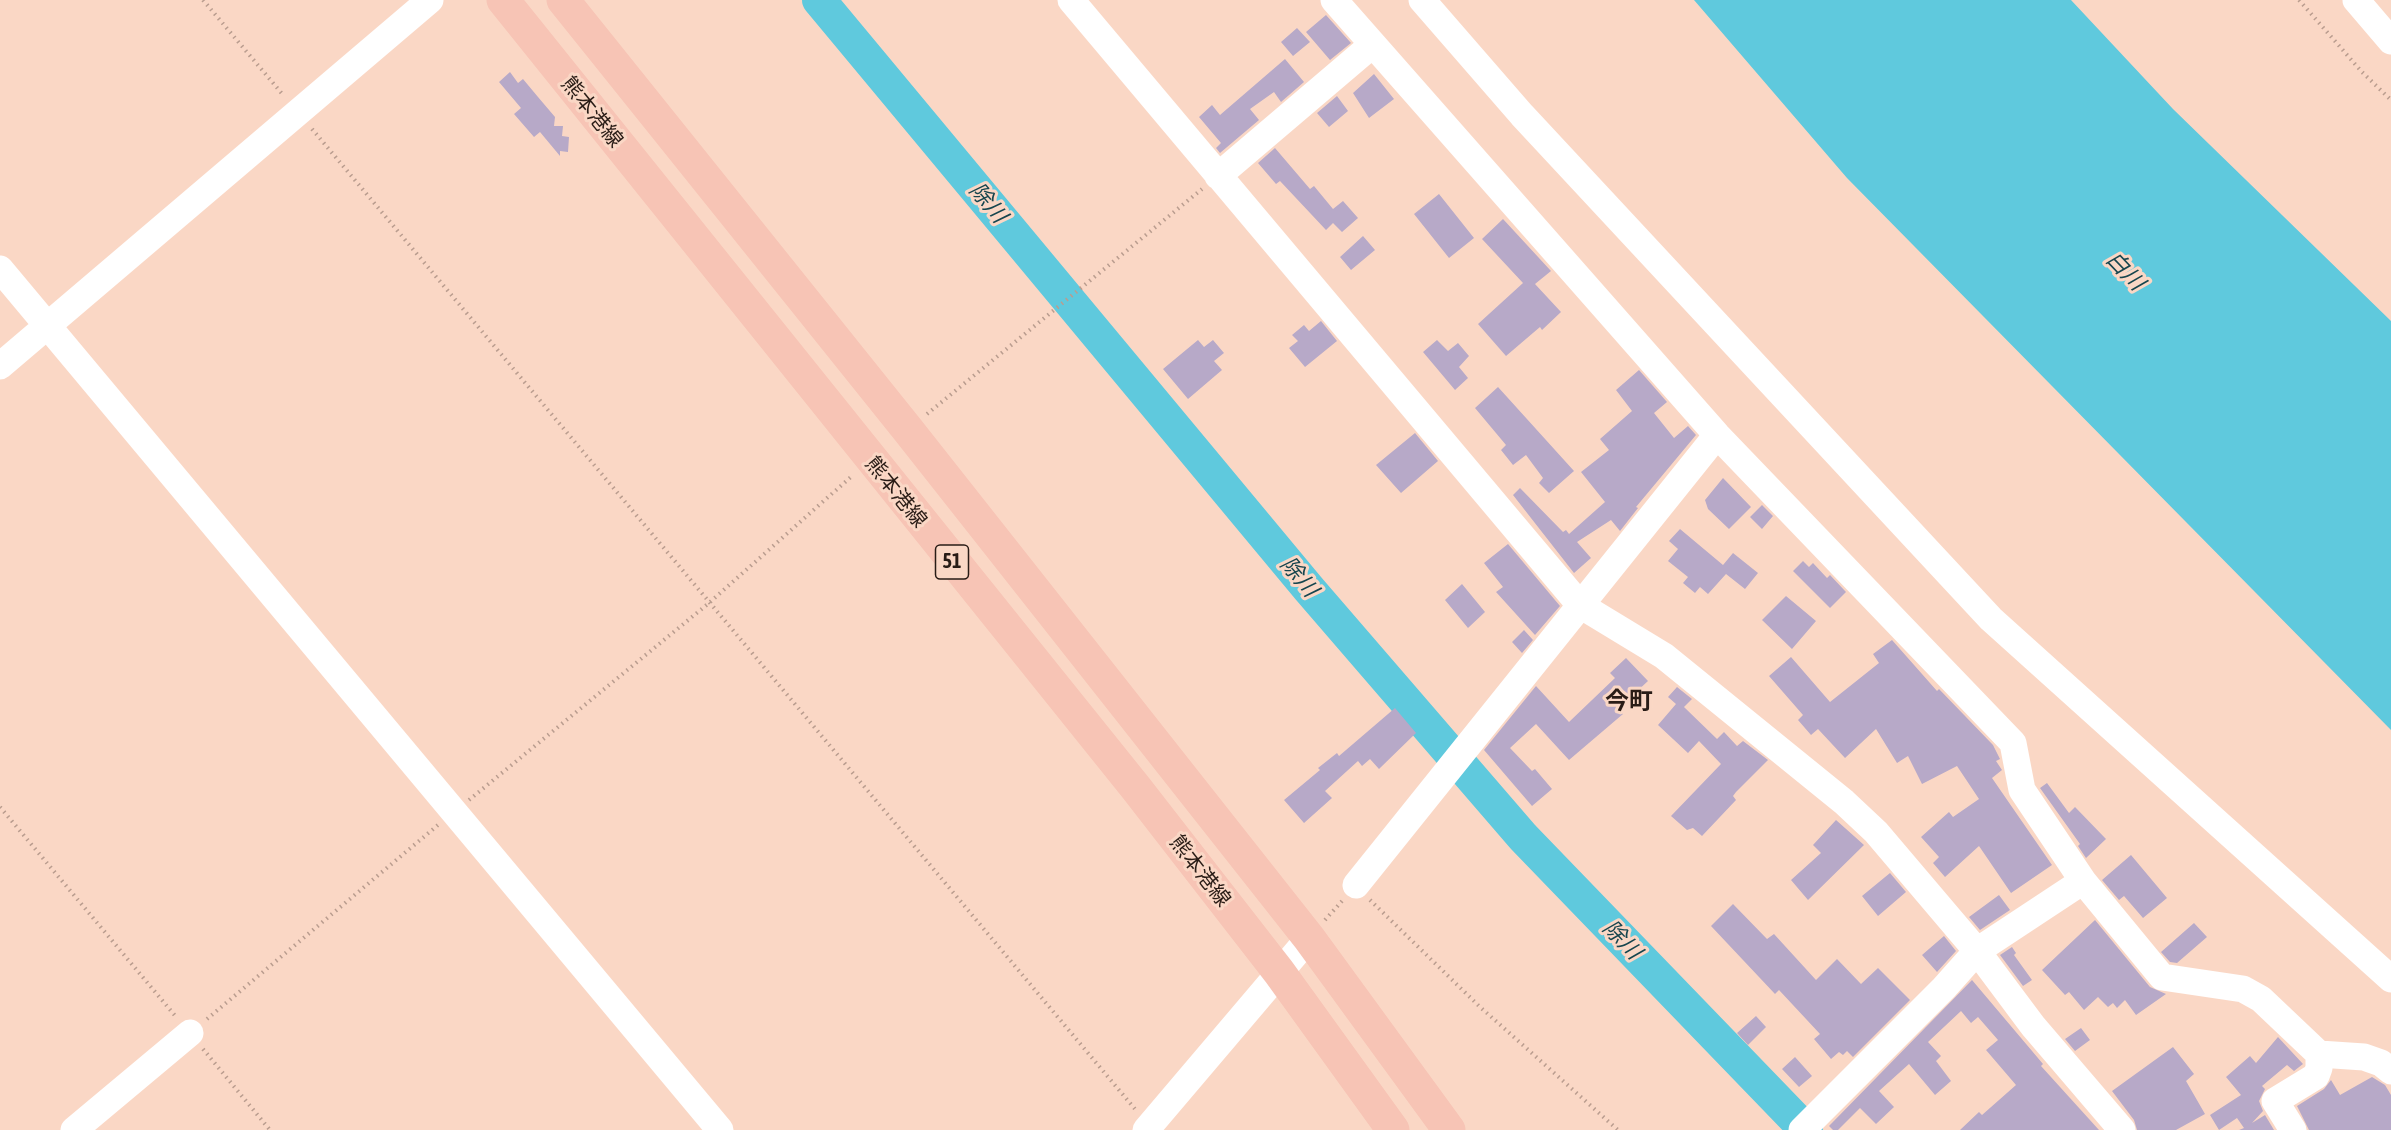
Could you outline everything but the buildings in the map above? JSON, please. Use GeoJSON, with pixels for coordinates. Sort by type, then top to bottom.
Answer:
{"type":"FeatureCollection","features":[{"type":"Feature","properties":{"kind":"main road","name":"熊本港線"},"geometry":{"type":"LineString","coordinates":[[503,0],[870,460],[1136,788],[1279,972],[1393,1130]]}},
{"type":"Feature","properties":{"kind":"main road","name":"熊本港線"},"geometry":{"type":"LineString","coordinates":[[562,0],[908,430],[1309,938],[1449,1130]]}},
{"type":"Feature","properties":{"kind":"main road"},"geometry":{"type":"LineString","coordinates":[[870,460],[908,430]]}},
{"type":"Feature","properties":{"kind":"street"},"geometry":{"type":"LineString","coordinates":[[0,366],[296,111],[430,0]]}},
{"type":"Feature","properties":{"kind":"street"},"geometry":{"type":"LineString","coordinates":[[1071,0],[1580,605],[1664,656],[1844,802],[1876,832],[1977,951],[2033,1026],[2122,1130]]}},
{"type":"Feature","properties":{"kind":"street"},"geometry":{"type":"LineString","coordinates":[[1334,0],[1717,435],[2013,743],[2022,790],[2083,881],[2162,977],[2243,989],[2261,999],[2319,1054],[2364,1057],[2391,1071]]}},
{"type":"Feature","properties":{"kind":"street"},"geometry":{"type":"LineString","coordinates":[[1422,0],[1522,115],[1991,619],[2391,979]]}},
{"type":"Feature","properties":{"kind":"street"},"geometry":{"type":"LineString","coordinates":[[2356,0],[2391,41]]}},
{"type":"Feature","properties":{"kind":"street"},"geometry":{"type":"LineString","coordinates":[[2375,0],[2391,24]]}},
{"type":"Feature","properties":{"kind":"street"},"geometry":{"type":"LineString","coordinates":[[1218,176],[1372,45]]}},
{"type":"Feature","properties":{"kind":"street"},"geometry":{"type":"LineString","coordinates":[[0,269],[720,1130]]}},
{"type":"Feature","properties":{"kind":"street"},"geometry":{"type":"LineString","coordinates":[[1356,885],[1717,435]]}},
{"type":"Feature","properties":{"kind":"street"},"geometry":{"type":"LineString","coordinates":[[1802,1130],[1944,988],[1977,951],[2083,881]]}},
{"type":"Feature","properties":{"kind":"street"},"geometry":{"type":"LineString","coordinates":[[1147,1128],[1309,938]]}},
{"type":"Feature","properties":{"kind":"street"},"geometry":{"type":"LineString","coordinates":[[74,1130],[190,1033]]}},
{"type":"Feature","properties":{"kind":"street"},"geometry":{"type":"LineString","coordinates":[[2293,1130],[2275,1101],[2316,1076],[2319,1068],[2319,1054]]}},
{"type":"Feature","properties":{"kind":"path"},"geometry":{"type":"LineString","coordinates":[[203,0],[1147,1128]]}},
{"type":"Feature","properties":{"kind":"path"},"geometry":{"type":"LineString","coordinates":[[2300,0],[2362,72],[2391,100]]}},
{"type":"Feature","properties":{"kind":"path"},"geometry":{"type":"LineString","coordinates":[[908,430],[1218,176]]}},
{"type":"Feature","properties":{"kind":"path"},"geometry":{"type":"LineString","coordinates":[[190,1033],[709,603],[870,460]]}},
{"type":"Feature","properties":{"kind":"path"},"geometry":{"type":"LineString","coordinates":[[0,807],[270,1130]]}},
{"type":"Feature","properties":{"kind":"path"},"geometry":{"type":"LineString","coordinates":[[1309,938],[1356,885],[1435,965],[1618,1130]]}},
{"type":"Feature","properties":{"kind":"water","name":"白川"},"geometry":{"type":"Polygon","coordinates":[[[1694,0],[2071,0],[2173,109],[2391,321],[2391,730],[1847,178],[1694,0]]]}},
{"type":"Feature","properties":{"kind":"waterway","name":"除川"},"geometry":{"type":"LineString","coordinates":[[819,0],[1309,589],[1523,837],[1806,1130]]}},
{"type":"Feature","properties":{"kind":"district","name":"今町"},"geometry":{"type":"Point","coordinates":[1629,701]}}]}
